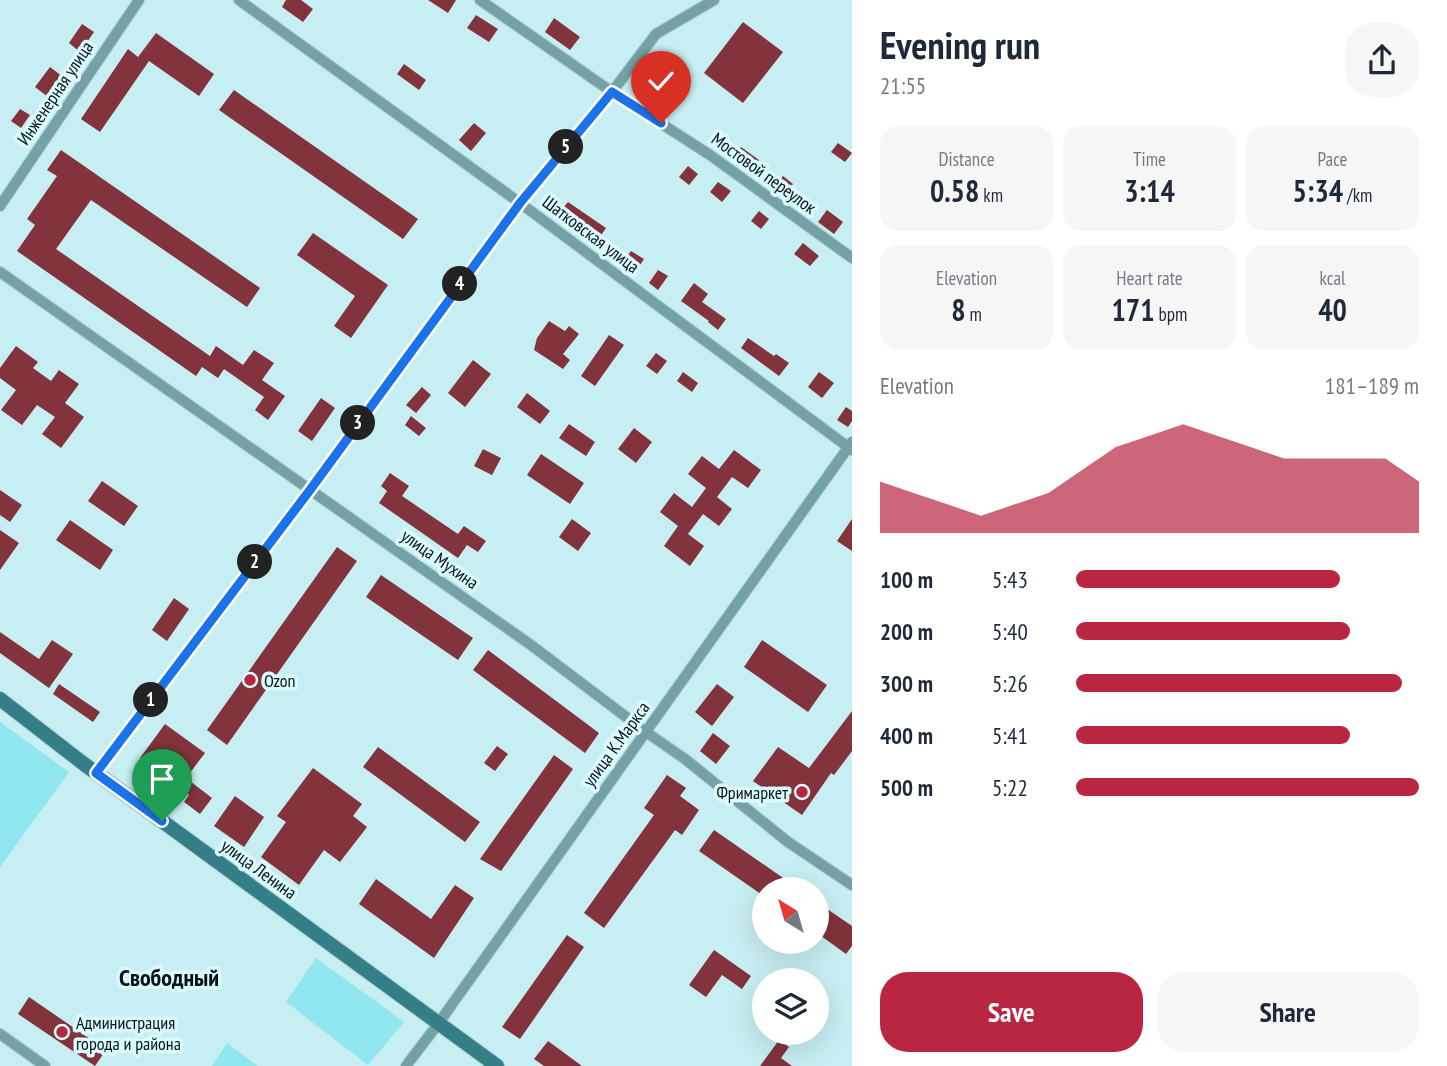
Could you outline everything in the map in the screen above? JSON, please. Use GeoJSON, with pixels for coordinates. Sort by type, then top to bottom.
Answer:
{"type":"FeatureCollection","features":[{"type":"Feature","properties":{"kind":"main road","name":"улица Ленина"},"geometry":{"type":"LineString","coordinates":[[0,699],[96,773],[497,1066]]}},
{"type":"Feature","properties":{"kind":"street","name":"Инженерная улица"},"geometry":{"type":"LineString","coordinates":[[0,206],[139,0]]}},
{"type":"Feature","properties":{"kind":"street","name":"Шатковская улица"},"geometry":{"type":"LineString","coordinates":[[239,0],[851,446]]}},
{"type":"Feature","properties":{"kind":"street","name":"Мостовой переулок"},"geometry":{"type":"LineString","coordinates":[[480,0],[612,92],[710,155],[852,258]]}},
{"type":"Feature","properties":{"kind":"street"},"geometry":{"type":"LineString","coordinates":[[96,773],[310,490],[520,203],[656,34],[714,0]]}},
{"type":"Feature","properties":{"kind":"street","name":"улица Мухина"},"geometry":{"type":"LineString","coordinates":[[0,272],[531,645],[685,759],[788,842],[852,886]]}},
{"type":"Feature","properties":{"kind":"street","name":"улица К.Маркса"},"geometry":{"type":"LineString","coordinates":[[406,1066],[851,446]]}},
{"type":"Feature","properties":{"kind":"street"},"geometry":{"type":"LineString","coordinates":[[0,1034],[45,1066]]}},
{"type":"Feature","properties":{"kind":"shaded area"},"geometry":{"type":"Polygon","coordinates":[[[0,722],[69,772],[0,867],[0,722]]]}},
{"type":"Feature","properties":{"kind":"shaded area"},"geometry":{"type":"Polygon","coordinates":[[[316,958],[404,1022],[368,1065],[286,1002],[316,958]]]}},
{"type":"Feature","properties":{"kind":"shaded area"},"geometry":{"type":"Polygon","coordinates":[[[227,1043],[258,1066],[212,1066],[227,1043]]]}},
{"type":"Feature","properties":{"kind":"building"},"geometry":{"type":"Polygon","coordinates":[[[286,0],[301,0],[313,9],[303,22],[282,7],[286,0]]]}},
{"type":"Feature","properties":{"kind":"building"},"geometry":{"type":"Polygon","coordinates":[[[428,0],[456,0],[448,13],[428,0]]]}},
{"type":"Feature","properties":{"kind":"building"},"geometry":{"type":"Polygon","coordinates":[[[476,15],[498,29],[489,42],[467,28],[476,15]]]}},
{"type":"Feature","properties":{"kind":"building"},"geometry":{"type":"Polygon","coordinates":[[[554,18],[580,37],[570,50],[545,32],[554,18]]]}},
{"type":"Feature","properties":{"kind":"building"},"geometry":{"type":"Polygon","coordinates":[[[743,22],[783,52],[743,103],[704,73],[743,22]]]}},
{"type":"Feature","properties":{"kind":"building"},"geometry":{"type":"Polygon","coordinates":[[[82,24],[94,32],[80,52],[69,43],[82,24]]]}},
{"type":"Feature","properties":{"kind":"building"},"geometry":{"type":"Polygon","coordinates":[[[156,33],[214,74],[199,96],[149,61],[100,132],[81,119],[128,49],[138,57],[156,33]]]}},
{"type":"Feature","properties":{"kind":"building"},"geometry":{"type":"Polygon","coordinates":[[[404,64],[426,80],[419,90],[397,74],[404,64]]]}},
{"type":"Feature","properties":{"kind":"building"},"geometry":{"type":"Polygon","coordinates":[[[50,67],[63,77],[48,97],[35,87],[50,67]]]}},
{"type":"Feature","properties":{"kind":"building"},"geometry":{"type":"Polygon","coordinates":[[[234,90],[418,219],[403,239],[219,110],[234,90]]]}},
{"type":"Feature","properties":{"kind":"building"},"geometry":{"type":"Polygon","coordinates":[[[20,109],[30,115],[21,128],[11,121],[20,109]]]}},
{"type":"Feature","properties":{"kind":"building"},"geometry":{"type":"Polygon","coordinates":[[[474,123],[486,133],[471,151],[459,140],[474,123]]]}},
{"type":"Feature","properties":{"kind":"building"},"geometry":{"type":"Polygon","coordinates":[[[838,143],[852,153],[845,162],[831,152],[838,143]]]}},
{"type":"Feature","properties":{"kind":"building"},"geometry":{"type":"Polygon","coordinates":[[[741,147],[759,160],[749,173],[732,159],[741,147]]]}},
{"type":"Feature","properties":{"kind":"building"},"geometry":{"type":"Polygon","coordinates":[[[61,150],[260,288],[247,307],[91,200],[56,249],[210,356],[216,346],[243,365],[254,350],[274,363],[262,380],[285,396],[268,420],[255,410],[264,397],[224,369],[218,378],[202,367],[196,376],[17,251],[35,225],[27,219],[57,176],[47,170],[61,150]]]}},
{"type":"Feature","properties":{"kind":"building"},"geometry":{"type":"Polygon","coordinates":[[[688,166],[698,174],[689,185],[679,177],[688,166]]]}},
{"type":"Feature","properties":{"kind":"building"},"geometry":{"type":"Polygon","coordinates":[[[783,176],[793,184],[782,197],[773,190],[783,176]]]}},
{"type":"Feature","properties":{"kind":"building"},"geometry":{"type":"Polygon","coordinates":[[[718,182],[731,191],[722,202],[710,192],[718,182]]]}},
{"type":"Feature","properties":{"kind":"building"},"geometry":{"type":"Polygon","coordinates":[[[568,202],[606,228],[595,244],[584,236],[586,233],[559,213],[568,202]]]}},
{"type":"Feature","properties":{"kind":"building"},"geometry":{"type":"Polygon","coordinates":[[[827,210],[843,222],[834,234],[818,222],[827,210]]]}},
{"type":"Feature","properties":{"kind":"building"},"geometry":{"type":"Polygon","coordinates":[[[759,211],[769,219],[761,229],[751,221],[759,211]]]}},
{"type":"Feature","properties":{"kind":"building"},"geometry":{"type":"Polygon","coordinates":[[[313,233],[388,285],[351,338],[334,326],[355,296],[297,255],[313,233]]]}},
{"type":"Feature","properties":{"kind":"building"},"geometry":{"type":"Polygon","coordinates":[[[803,243],[819,256],[810,266],[794,254],[803,243]]]}},
{"type":"Feature","properties":{"kind":"building"},"geometry":{"type":"Polygon","coordinates":[[[631,251],[644,259],[636,271],[623,262],[631,251]]]}},
{"type":"Feature","properties":{"kind":"building"},"geometry":{"type":"Polygon","coordinates":[[[658,270],[668,276],[658,290],[649,283],[658,270]]]}},
{"type":"Feature","properties":{"kind":"building"},"geometry":{"type":"Polygon","coordinates":[[[694,283],[708,294],[702,302],[726,319],[718,330],[681,301],[694,283]]]}},
{"type":"Feature","properties":{"kind":"building"},"geometry":{"type":"Polygon","coordinates":[[[549,321],[565,331],[569,326],[579,334],[563,354],[570,360],[563,369],[534,350],[537,338],[549,321]]]}},
{"type":"Feature","properties":{"kind":"building"},"geometry":{"type":"Polygon","coordinates":[[[609,335],[624,345],[595,386],[581,376],[609,335]]]}},
{"type":"Feature","properties":{"kind":"building"},"geometry":{"type":"Polygon","coordinates":[[[748,338],[789,363],[779,376],[741,348],[748,338]]]}},
{"type":"Feature","properties":{"kind":"building"},"geometry":{"type":"Polygon","coordinates":[[[16,346],[38,362],[33,368],[51,381],[59,370],[79,384],[65,403],[84,417],[61,448],[42,434],[55,417],[37,405],[22,425],[1,410],[16,390],[0,378],[0,368],[16,346]]]}},
{"type":"Feature","properties":{"kind":"building"},"geometry":{"type":"Polygon","coordinates":[[[656,353],[667,361],[657,374],[646,366],[656,353]]]}},
{"type":"Feature","properties":{"kind":"building"},"geometry":{"type":"Polygon","coordinates":[[[473,360],[491,374],[465,407],[448,393],[473,360]]]}},
{"type":"Feature","properties":{"kind":"building"},"geometry":{"type":"Polygon","coordinates":[[[683,372],[698,383],[692,392],[677,381],[683,372]]]}},
{"type":"Feature","properties":{"kind":"building"},"geometry":{"type":"Polygon","coordinates":[[[819,372],[834,383],[822,398],[808,387],[819,372]]]}},
{"type":"Feature","properties":{"kind":"building"},"geometry":{"type":"Polygon","coordinates":[[[422,387],[431,395],[416,413],[406,405],[422,387]]]}},
{"type":"Feature","properties":{"kind":"building"},"geometry":{"type":"Polygon","coordinates":[[[527,393],[550,411],[540,424],[517,407],[527,393]]]}},
{"type":"Feature","properties":{"kind":"building"},"geometry":{"type":"Polygon","coordinates":[[[321,398],[335,408],[312,441],[298,431],[321,398]]]}},
{"type":"Feature","properties":{"kind":"building"},"geometry":{"type":"Polygon","coordinates":[[[846,407],[852,411],[852,421],[848,427],[837,420],[846,407]]]}},
{"type":"Feature","properties":{"kind":"building"},"geometry":{"type":"Polygon","coordinates":[[[411,416],[426,428],[419,436],[405,425],[411,416]]]}},
{"type":"Feature","properties":{"kind":"building"},"geometry":{"type":"Polygon","coordinates":[[[569,424],[595,442],[586,456],[559,438],[569,424]]]}},
{"type":"Feature","properties":{"kind":"building"},"geometry":{"type":"Polygon","coordinates":[[[634,428],[652,442],[636,463],[618,449],[634,428]]]}},
{"type":"Feature","properties":{"kind":"building"},"geometry":{"type":"Polygon","coordinates":[[[483,449],[501,458],[492,475],[474,466],[483,449]]]}},
{"type":"Feature","properties":{"kind":"building"},"geometry":{"type":"Polygon","coordinates":[[[734,450],[761,470],[748,488],[732,477],[717,497],[732,509],[719,526],[703,514],[688,534],[704,546],[690,566],[664,546],[678,526],[660,512],[674,493],[692,507],[706,488],[688,474],[702,456],[719,469],[734,450]]]}},
{"type":"Feature","properties":{"kind":"building"},"geometry":{"type":"Polygon","coordinates":[[[541,454],[584,483],[570,504],[527,475],[541,454]]]}},
{"type":"Feature","properties":{"kind":"building"},"geometry":{"type":"Polygon","coordinates":[[[390,473],[409,486],[402,496],[458,534],[464,526],[486,541],[478,552],[467,545],[458,558],[379,503],[387,491],[381,486],[390,473]]]}},
{"type":"Feature","properties":{"kind":"building"},"geometry":{"type":"Polygon","coordinates":[[[102,481],[138,506],[124,526],[88,501],[102,481]]]}},
{"type":"Feature","properties":{"kind":"building"},"geometry":{"type":"Polygon","coordinates":[[[0,490],[22,505],[10,522],[0,515],[0,490]]]}},
{"type":"Feature","properties":{"kind":"building"},"geometry":{"type":"Polygon","coordinates":[[[572,519],[591,533],[578,551],[559,537],[572,519]]]}},
{"type":"Feature","properties":{"kind":"building"},"geometry":{"type":"Polygon","coordinates":[[[852,519],[852,551],[837,541],[852,519]]]}},
{"type":"Feature","properties":{"kind":"building"},"geometry":{"type":"Polygon","coordinates":[[[70,520],[113,550],[100,570],[56,540],[70,520]]]}},
{"type":"Feature","properties":{"kind":"building"},"geometry":{"type":"Polygon","coordinates":[[[0,530],[19,543],[0,570],[0,530]]]}},
{"type":"Feature","properties":{"kind":"building"},"geometry":{"type":"Polygon","coordinates":[[[337,547],[357,561],[227,745],[207,730],[337,547]]]}},
{"type":"Feature","properties":{"kind":"building"},"geometry":{"type":"Polygon","coordinates":[[[381,575],[473,638],[458,660],[366,597],[381,575]]]}},
{"type":"Feature","properties":{"kind":"building"},"geometry":{"type":"Polygon","coordinates":[[[174,598],[189,609],[167,641],[152,630],[174,598]]]}},
{"type":"Feature","properties":{"kind":"building"},"geometry":{"type":"Polygon","coordinates":[[[0,632],[39,659],[52,640],[73,654],[49,688],[0,653],[0,632]]]}},
{"type":"Feature","properties":{"kind":"building"},"geometry":{"type":"Polygon","coordinates":[[[762,640],[827,685],[808,712],[744,667],[762,640]]]}},
{"type":"Feature","properties":{"kind":"building"},"geometry":{"type":"Polygon","coordinates":[[[488,650],[599,733],[585,753],[473,670],[488,650]]]}},
{"type":"Feature","properties":{"kind":"building"},"geometry":{"type":"Polygon","coordinates":[[[59,684],[100,712],[93,722],[53,694],[59,684]]]}},
{"type":"Feature","properties":{"kind":"building"},"geometry":{"type":"Polygon","coordinates":[[[717,684],[734,697],[712,726],[695,712],[717,684]]]}},
{"type":"Feature","properties":{"kind":"building"},"geometry":{"type":"Polygon","coordinates":[[[852,711],[852,751],[834,775],[831,773],[802,815],[753,781],[778,747],[809,768],[852,711]]]}},
{"type":"Feature","properties":{"kind":"building"},"geometry":{"type":"Polygon","coordinates":[[[165,724],[205,753],[186,778],[212,798],[200,814],[184,802],[189,795],[140,758],[165,724]]]}},
{"type":"Feature","properties":{"kind":"building"},"geometry":{"type":"Polygon","coordinates":[[[713,733],[730,746],[716,764],[700,751],[713,733]]]}},
{"type":"Feature","properties":{"kind":"building"},"geometry":{"type":"Polygon","coordinates":[[[497,746],[508,754],[495,771],[484,763],[497,746]]]}},
{"type":"Feature","properties":{"kind":"building"},"geometry":{"type":"Polygon","coordinates":[[[378,747],[480,822],[465,842],[363,767],[378,747]]]}},
{"type":"Feature","properties":{"kind":"building"},"geometry":{"type":"Polygon","coordinates":[[[554,755],[573,769],[501,871],[480,859],[554,755]]]}},
{"type":"Feature","properties":{"kind":"building"},"geometry":{"type":"Polygon","coordinates":[[[313,768],[362,804],[353,816],[367,827],[340,862],[324,850],[299,885],[261,857],[286,822],[277,816],[313,768]]]}},
{"type":"Feature","properties":{"kind":"building"},"geometry":{"type":"Polygon","coordinates":[[[667,775],[686,788],[680,796],[699,810],[682,835],[675,830],[604,928],[584,913],[654,815],[644,808],[667,775]]]}},
{"type":"Feature","properties":{"kind":"building"},"geometry":{"type":"Polygon","coordinates":[[[235,796],[264,817],[244,847],[214,826],[235,796]]]}},
{"type":"Feature","properties":{"kind":"building"},"geometry":{"type":"Polygon","coordinates":[[[714,830],[782,877],[752,877],[752,888],[699,851],[714,830]]]}},
{"type":"Feature","properties":{"kind":"building"},"geometry":{"type":"Polygon","coordinates":[[[376,879],[431,919],[455,885],[474,898],[434,958],[359,904],[376,879]]]}},
{"type":"Feature","properties":{"kind":"building"},"geometry":{"type":"Polygon","coordinates":[[[830,911],[852,926],[852,946],[846,954],[830,942],[830,911]]]}},
{"type":"Feature","properties":{"kind":"building"},"geometry":{"type":"Polygon","coordinates":[[[567,935],[584,947],[520,1039],[502,1027],[567,935]]]}},
{"type":"Feature","properties":{"kind":"building"},"geometry":{"type":"Polygon","coordinates":[[[714,950],[751,976],[742,989],[722,975],[706,997],[689,985],[714,950]]]}},
{"type":"Feature","properties":{"kind":"building","name":"Администрация города и района"},"geometry":{"type":"Polygon","coordinates":[[[29,997],[106,1050],[95,1066],[18,1014],[29,997]]]}},
{"type":"Feature","properties":{"kind":"building"},"geometry":{"type":"Polygon","coordinates":[[[548,1041],[582,1066],[544,1066],[534,1059],[548,1041]]]}},
{"type":"Feature","properties":{"kind":"building"},"geometry":{"type":"Polygon","coordinates":[[[775,1045],[789,1047],[781,1058],[792,1066],[760,1066],[775,1045]]]}},
{"type":"Feature","properties":{"kind":"place","name":"Ozon"},"geometry":{"type":"Point","coordinates":[250,680]}},
{"type":"Feature","properties":{"kind":"place","name":"Фримаркет"},"geometry":{"type":"Point","coordinates":[802,792]}},
{"type":"Feature","properties":{"kind":"place","name":"Администрация города и района"},"geometry":{"type":"Point","coordinates":[62,1032]}},
{"type":"Feature","properties":{"kind":"district","name":"Свободный"},"geometry":{"type":"Point","coordinates":[169,977]}},
{"type":"Feature","properties":{"kind":"route"},"geometry":{"type":"LineString","coordinates":[[162,821],[96,773],[310,490],[520,203],[612,92],[661,123]]}}]}
